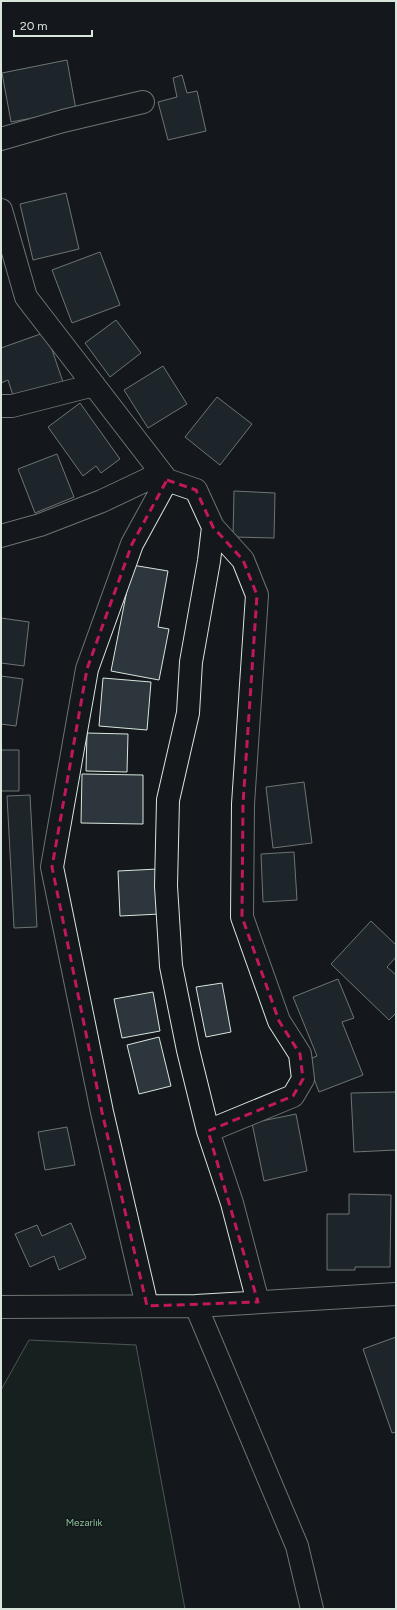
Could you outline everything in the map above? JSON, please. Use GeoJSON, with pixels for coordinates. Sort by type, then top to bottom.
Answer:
{"type":"FeatureCollection","features":[{"type":"Feature","properties":{"kind":"street"},"geometry":{"type":"LineString","coordinates":[[1,139],[63,121],[143,102]]}},
{"type":"Feature","properties":{"kind":"street"},"geometry":{"type":"LineString","coordinates":[[1,210],[26,297],[164,477],[196,490],[213,526],[243,560],[257,595],[243,804],[242,917],[279,1021],[300,1054],[303,1080],[293,1096],[208,1131]]}},
{"type":"Feature","properties":{"kind":"street"},"geometry":{"type":"LineString","coordinates":[[1,406],[12,406],[94,385]]}},
{"type":"Feature","properties":{"kind":"street"},"geometry":{"type":"LineString","coordinates":[[1,536],[40,525],[164,477]]}},
{"type":"Feature","properties":{"kind":"street"},"geometry":{"type":"LineString","coordinates":[[147,1306],[102,1112],[52,868],[87,669],[132,544],[164,477]]}},
{"type":"Feature","properties":{"kind":"street"},"geometry":{"type":"LineString","coordinates":[[213,526],[209,561],[191,662],[188,713],[168,800],[166,886],[171,966],[188,1050],[208,1131],[232,1203],[258,1302]]}},
{"type":"Feature","properties":{"kind":"street"},"geometry":{"type":"LineString","coordinates":[[1,1307],[196,1306],[396,1294]]}},
{"type":"Feature","properties":{"kind":"street"},"geometry":{"type":"LineString","coordinates":[[196,1306],[297,1546],[312,1609]]}},
{"type":"Feature","properties":{"kind":"highlighted area"},"geometry":{"type":"Polygon","coordinates":[[[167,480],[196,490],[213,527],[243,560],[257,595],[243,804],[242,917],[279,1021],[300,1054],[303,1079],[293,1096],[208,1131],[258,1302],[147,1306],[102,1112],[52,867],[87,669],[132,544],[167,480]]]}},
{"type":"Feature","properties":{"kind":"green space","name":"Mezarlık"},"geometry":{"type":"Polygon","coordinates":[[[29,1340],[136,1345],[185,1609],[1,1609],[1,1390],[29,1340]]]}},
{"type":"Feature","properties":{"kind":"building"},"geometry":{"type":"Polygon","coordinates":[[[67,60],[76,110],[11,122],[2,73],[67,60]]]}},
{"type":"Feature","properties":{"kind":"building"},"geometry":{"type":"Polygon","coordinates":[[[182,75],[187,93],[197,91],[206,131],[168,140],[158,102],[177,97],[173,78],[182,75]]]}},
{"type":"Feature","properties":{"kind":"building"},"geometry":{"type":"Polygon","coordinates":[[[66,193],[79,249],[33,260],[20,204],[66,193]]]}},
{"type":"Feature","properties":{"kind":"building"},"geometry":{"type":"Polygon","coordinates":[[[100,252],[120,305],[72,323],[52,270],[100,252]]]}},
{"type":"Feature","properties":{"kind":"building"},"geometry":{"type":"Polygon","coordinates":[[[116,320],[141,353],[110,377],[85,343],[116,320]]]}},
{"type":"Feature","properties":{"kind":"building"},"geometry":{"type":"Polygon","coordinates":[[[46,332],[64,385],[15,402],[8,380],[1,383],[1,348],[46,332]]]}},
{"type":"Feature","properties":{"kind":"building"},"geometry":{"type":"Polygon","coordinates":[[[163,366],[187,404],[148,428],[124,390],[163,366]]]}},
{"type":"Feature","properties":{"kind":"building"},"geometry":{"type":"Polygon","coordinates":[[[217,397],[252,424],[220,465],[185,437],[217,397]]]}},
{"type":"Feature","properties":{"kind":"building"},"geometry":{"type":"Polygon","coordinates":[[[80,403],[120,459],[101,473],[96,466],[83,476],[48,427],[80,403]]]}},
{"type":"Feature","properties":{"kind":"building"},"geometry":{"type":"Polygon","coordinates":[[[57,454],[74,497],[35,513],[18,469],[57,454]]]}},
{"type":"Feature","properties":{"kind":"building"},"geometry":{"type":"Polygon","coordinates":[[[234,491],[275,493],[274,538],[233,537],[234,491]]]}},
{"type":"Feature","properties":{"kind":"building"},"geometry":{"type":"Polygon","coordinates":[[[132,565],[168,571],[158,627],[169,629],[159,680],[111,671],[132,565]]]}},
{"type":"Feature","properties":{"kind":"building"},"geometry":{"type":"Polygon","coordinates":[[[1,618],[29,622],[24,666],[1,663],[1,618]]]}},
{"type":"Feature","properties":{"kind":"building"},"geometry":{"type":"Polygon","coordinates":[[[1,676],[23,679],[16,726],[1,724],[1,676]]]}},
{"type":"Feature","properties":{"kind":"building"},"geometry":{"type":"Polygon","coordinates":[[[103,678],[151,682],[147,730],[99,726],[103,678]]]}},
{"type":"Feature","properties":{"kind":"building"},"geometry":{"type":"Polygon","coordinates":[[[87,733],[128,734],[127,772],[86,771],[87,733]]]}},
{"type":"Feature","properties":{"kind":"building"},"geometry":{"type":"Polygon","coordinates":[[[1,750],[19,750],[19,791],[1,791],[1,750]]]}},
{"type":"Feature","properties":{"kind":"building"},"geometry":{"type":"Polygon","coordinates":[[[82,774],[143,775],[143,824],[81,823],[82,774]]]}},
{"type":"Feature","properties":{"kind":"building"},"geometry":{"type":"Polygon","coordinates":[[[304,782],[312,843],[273,848],[266,787],[304,782]]]}},
{"type":"Feature","properties":{"kind":"building"},"geometry":{"type":"Polygon","coordinates":[[[30,795],[37,927],[14,928],[7,796],[30,795]]]}},
{"type":"Feature","properties":{"kind":"building"},"geometry":{"type":"Polygon","coordinates":[[[294,852],[297,900],[263,902],[261,854],[294,852]]]}},
{"type":"Feature","properties":{"kind":"building"},"geometry":{"type":"Polygon","coordinates":[[[158,869],[160,914],[120,916],[118,871],[158,869]]]}},
{"type":"Feature","properties":{"kind":"building"},"geometry":{"type":"Polygon","coordinates":[[[371,921],[396,945],[396,957],[387,967],[396,975],[396,1013],[389,1020],[331,964],[371,921]]]}},
{"type":"Feature","properties":{"kind":"building"},"geometry":{"type":"Polygon","coordinates":[[[338,979],[354,1018],[342,1022],[363,1075],[319,1092],[307,1060],[317,1056],[293,997],[338,979]]]}},
{"type":"Feature","properties":{"kind":"building"},"geometry":{"type":"Polygon","coordinates":[[[222,983],[231,1032],[206,1037],[196,987],[222,983]]]}},
{"type":"Feature","properties":{"kind":"building"},"geometry":{"type":"Polygon","coordinates":[[[153,992],[160,1031],[122,1038],[114,999],[153,992]]]}},
{"type":"Feature","properties":{"kind":"building"},"geometry":{"type":"Polygon","coordinates":[[[159,1037],[171,1086],[139,1094],[127,1045],[159,1037]]]}},
{"type":"Feature","properties":{"kind":"building"},"geometry":{"type":"Polygon","coordinates":[[[396,1092],[396,1150],[354,1152],[351,1093],[396,1092]]]}},
{"type":"Feature","properties":{"kind":"building"},"geometry":{"type":"Polygon","coordinates":[[[296,1114],[307,1171],[264,1181],[252,1123],[296,1114]]]}},
{"type":"Feature","properties":{"kind":"building"},"geometry":{"type":"Polygon","coordinates":[[[67,1127],[75,1165],[45,1170],[38,1132],[67,1127]]]}},
{"type":"Feature","properties":{"kind":"building"},"geometry":{"type":"Polygon","coordinates":[[[349,1194],[391,1195],[390,1267],[355,1267],[355,1270],[327,1270],[327,1214],[349,1214],[349,1194]]]}},
{"type":"Feature","properties":{"kind":"building"},"geometry":{"type":"Polygon","coordinates":[[[71,1223],[86,1258],[59,1270],[54,1256],[30,1267],[15,1234],[37,1225],[42,1236],[71,1223]]]}},
{"type":"Feature","properties":{"kind":"building"},"geometry":{"type":"Polygon","coordinates":[[[396,1337],[396,1432],[392,1433],[363,1349],[396,1337]]]}}]}
